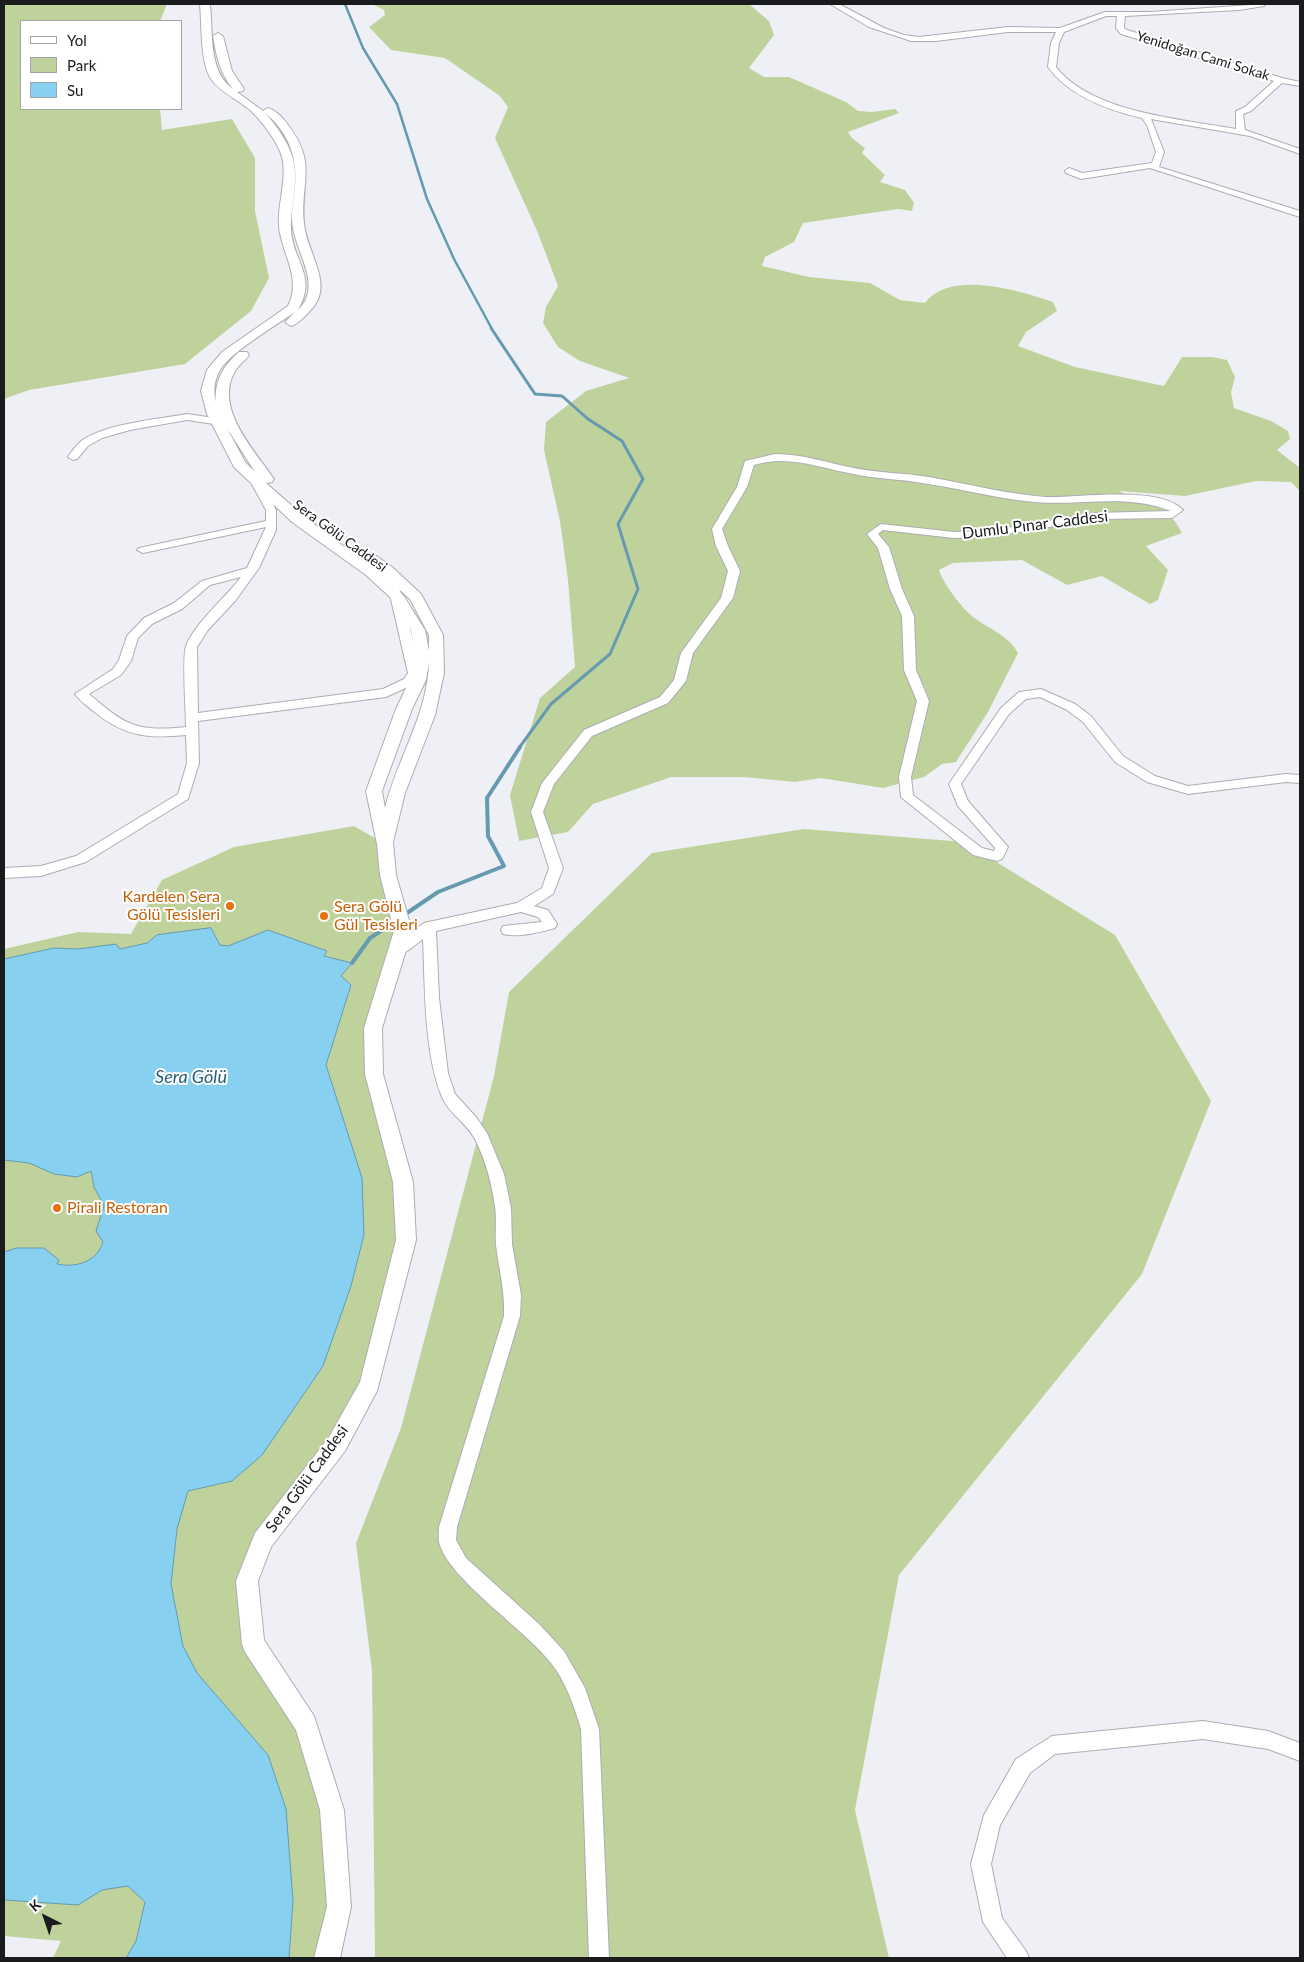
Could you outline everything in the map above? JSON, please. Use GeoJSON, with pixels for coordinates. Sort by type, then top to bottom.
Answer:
{"type":"FeatureCollection","features":[{"type":"Feature","properties":{"kind":"main road","name":"Sera Gölü Caddesi"},"geometry":{"type":"LineString","coordinates":[[205,4],[211,67],[216,78],[224,88],[254,108],[269,124],[287,156],[289,171],[286,231],[298,273],[300,294],[293,308],[226,355],[213,370],[207,391],[216,421],[240,464],[255,472],[310,517],[387,570],[416,597],[436,635],[436,673],[426,716],[397,793],[385,844]]}},
{"type":"Feature","properties":{"kind":"main road","name":"Sera Gölü Caddesi"},"geometry":{"type":"LineString","coordinates":[[215,4],[214,18],[220,50],[228,76],[239,90],[276,116],[286,127],[300,159],[300,186],[297,209],[298,227],[315,286],[312,301],[289,323],[235,361],[225,376],[222,394],[226,415],[255,472],[297,519],[371,572],[396,595],[418,630],[422,657],[418,680],[404,710],[374,790],[401,940],[373,1028],[374,1074],[403,1182],[406,1240],[370,1384],[337,1444],[262,1540],[247,1581],[253,1644],[306,1724],[332,1810],[339,1907],[327,1958]]}},
{"type":"Feature","properties":{"kind":"street"},"geometry":{"type":"LineString","coordinates":[[834,4],[852,15],[895,34],[912,39],[932,39],[1027,28],[1061,30],[1105,14],[1239,8],[1261,4]]}},
{"type":"Feature","properties":{"kind":"street"},"geometry":{"type":"LineString","coordinates":[[1099,4],[1105,14]]}},
{"type":"Feature","properties":{"kind":"street","name":"Yenidoğan Cami Sokak"},"geometry":{"type":"LineString","coordinates":[[1121,14],[1120,28],[1124,32],[1280,80],[1300,84]]}},
{"type":"Feature","properties":{"kind":"street"},"geometry":{"type":"LineString","coordinates":[[1061,30],[1058,34],[1053,54],[1052,67],[1062,80],[1084,95],[1145,116],[1241,132],[1272,140],[1300,152]]}},
{"type":"Feature","properties":{"kind":"street"},"geometry":{"type":"LineString","coordinates":[[1241,132],[1239,114],[1248,109],[1280,80]]}},
{"type":"Feature","properties":{"kind":"street"},"geometry":{"type":"LineString","coordinates":[[1145,116],[1151,124],[1160,152],[1154,165]]}},
{"type":"Feature","properties":{"kind":"street"},"geometry":{"type":"LineString","coordinates":[[1069,171],[1081,176],[1154,165]]}},
{"type":"Feature","properties":{"kind":"street"},"geometry":{"type":"LineString","coordinates":[[1154,165],[1154,168],[1160,171],[1271,203],[1300,214]]}},
{"type":"Feature","properties":{"kind":"street"},"geometry":{"type":"LineString","coordinates":[[73,457],[84,444],[98,436],[129,427],[187,417],[231,423]]}},
{"type":"Feature","properties":{"kind":"street","name":"Dumlu Pınar Caddesi"},"geometry":{"type":"LineString","coordinates":[[401,940],[429,927],[521,907],[548,891],[556,868],[537,812],[548,783],[588,732],[664,700],[680,681],[688,653],[727,598],[734,571],[722,546],[717,529],[742,487],[749,463],[764,457],[810,458],[853,470],[931,481],[1019,498],[1065,501],[1115,497],[1165,504],[1178,510],[1172,515],[1096,516],[989,534],[954,535],[881,527],[872,534],[882,547],[890,566],[896,589],[908,616],[910,670],[923,701],[905,778],[907,798],[978,852],[997,856],[1002,847],[962,804],[955,784],[1005,711],[1023,695],[1041,693],[1071,706],[1087,719],[1119,759],[1151,779],[1188,790],[1286,778],[1300,779]]}},
{"type":"Feature","properties":{"kind":"street"},"geometry":{"type":"LineString","coordinates":[[4,873],[41,871],[82,859],[184,796],[194,764],[191,647],[204,627],[231,598],[251,571],[271,530],[271,510],[255,472]]}},
{"type":"Feature","properties":{"kind":"street"},"geometry":{"type":"LineString","coordinates":[[143,550],[271,523]]}},
{"type":"Feature","properties":{"kind":"street"},"geometry":{"type":"LineString","coordinates":[[251,571],[206,583],[178,606],[148,621],[133,636],[125,661],[117,672],[81,694],[113,719],[133,730],[160,733],[193,724],[386,693],[408,682],[414,673],[396,595],[387,570]]}},
{"type":"Feature","properties":{"kind":"street"},"geometry":{"type":"LineString","coordinates":[[508,930],[537,928],[550,924],[543,913],[521,907]]}},
{"type":"Feature","properties":{"kind":"street"},"geometry":{"type":"LineString","coordinates":[[429,927],[432,998],[441,1072],[449,1097],[471,1121],[482,1137],[497,1174],[503,1208],[504,1244],[513,1295],[512,1316],[448,1527],[447,1541],[460,1564],[533,1630],[558,1657],[579,1694],[590,1728],[599,1958]]}},
{"type":"Feature","properties":{"kind":"street"},"geometry":{"type":"LineString","coordinates":[[1019,1958],[992,1922],[981,1864],[992,1822],[1023,1766],[1052,1745],[1203,1730],[1268,1740],[1300,1752]]}},
{"type":"Feature","properties":{"kind":"green space"},"geometry":{"type":"Polygon","coordinates":[[[4,4],[167,4],[160,20],[20,20],[20,110],[160,110],[162,130],[232,119],[255,158],[255,211],[269,278],[251,311],[185,364],[29,390],[4,399],[4,4]]]}},
{"type":"Feature","properties":{"kind":"green space"},"geometry":{"type":"Polygon","coordinates":[[[372,4],[749,4],[769,21],[774,35],[749,68],[764,77],[789,77],[846,102],[858,111],[872,112],[895,109],[899,113],[848,132],[852,138],[865,148],[862,153],[885,175],[880,182],[905,190],[914,203],[912,211],[898,209],[803,223],[794,242],[765,257],[762,266],[809,277],[870,283],[900,300],[925,303],[936,293],[951,287],[968,285],[1005,289],[1039,297],[1053,302],[1057,311],[1026,332],[1018,346],[1075,367],[1164,386],[1182,357],[1212,357],[1227,360],[1235,377],[1231,392],[1234,408],[1271,421],[1288,431],[1290,439],[1277,450],[1300,468],[1300,491],[1291,482],[1256,481],[1185,496],[1119,491],[1162,508],[1182,533],[1146,546],[1168,570],[1158,600],[1150,604],[1102,576],[1067,585],[1022,560],[953,563],[939,570],[949,590],[965,610],[1010,642],[1018,653],[988,712],[956,762],[942,764],[924,777],[883,788],[821,778],[795,782],[744,777],[671,777],[593,804],[568,832],[519,841],[510,795],[540,698],[575,667],[568,580],[560,521],[544,450],[546,422],[586,391],[629,378],[580,361],[558,347],[543,323],[546,307],[558,286],[538,233],[495,138],[508,107],[500,96],[445,58],[391,50],[369,27],[385,15],[384,10],[372,4]]]}},
{"type":"Feature","properties":{"kind":"green space","name":"Sera Gölü"},"geometry":{"type":"Polygon","coordinates":[[[354,826],[385,844],[403,931],[373,1028],[406,1240],[370,1384],[247,1581],[253,1644],[306,1724],[339,1907],[327,1958],[53,1958],[61,1941],[4,1936],[4,949],[78,932],[131,934],[162,880],[234,847],[354,826]]]}},
{"type":"Feature","properties":{"kind":"green space"},"geometry":{"type":"Polygon","coordinates":[[[804,829],[964,842],[1115,935],[1211,1101],[1142,1274],[899,1575],[855,1810],[889,1958],[375,1958],[372,1671],[356,1543],[401,1428],[494,1076],[509,992],[652,853],[804,829]]]}},
{"type":"Feature","properties":{"kind":"water","name":"Sera Gölü"},"geometry":{"type":"Polygon","coordinates":[[[211,928],[220,945],[228,946],[268,930],[327,951],[324,956],[352,963],[341,976],[351,985],[326,1065],[362,1178],[364,1235],[351,1286],[323,1366],[262,1455],[232,1481],[188,1491],[177,1529],[171,1584],[183,1646],[197,1673],[268,1755],[286,1809],[293,1901],[289,1958],[126,1958],[136,1941],[145,1902],[128,1886],[102,1890],[78,1905],[4,1900],[4,1252],[16,1248],[44,1248],[59,1260],[57,1264],[71,1265],[85,1262],[96,1254],[103,1242],[96,1231],[104,1206],[94,1187],[91,1171],[77,1177],[54,1174],[29,1163],[4,1160],[4,959],[54,948],[78,949],[116,944],[120,949],[147,943],[157,935],[211,928]]]}},
{"type":"Feature","properties":{"kind":"waterway"},"geometry":{"type":"LineString","coordinates":[[345,4],[363,48],[397,104],[427,199],[454,259],[492,329]]}},
{"type":"Feature","properties":{"kind":"waterway"},"geometry":{"type":"LineString","coordinates":[[491,328],[535,394],[562,396],[588,419],[622,441],[643,479],[618,524],[638,589],[610,654],[551,704],[519,748]]}},
{"type":"Feature","properties":{"kind":"waterway"},"geometry":{"type":"LineString","coordinates":[[404,915],[438,892],[504,866],[488,836],[487,798],[520,747]]}},
{"type":"Feature","properties":{"kind":"waterway"},"geometry":{"type":"LineString","coordinates":[[352,963],[370,938],[395,922]]}},
{"type":"Feature","properties":{"kind":"place","name":"Kardelen Sera Gölü Tesisleri"},"geometry":{"type":"Point","coordinates":[230,906]}},
{"type":"Feature","properties":{"kind":"place","name":"Sera Gölü Gül Tesisleri"},"geometry":{"type":"Point","coordinates":[324,916]}},
{"type":"Feature","properties":{"kind":"place","name":"Pirali Restoran"},"geometry":{"type":"Point","coordinates":[57,1208]}}]}
